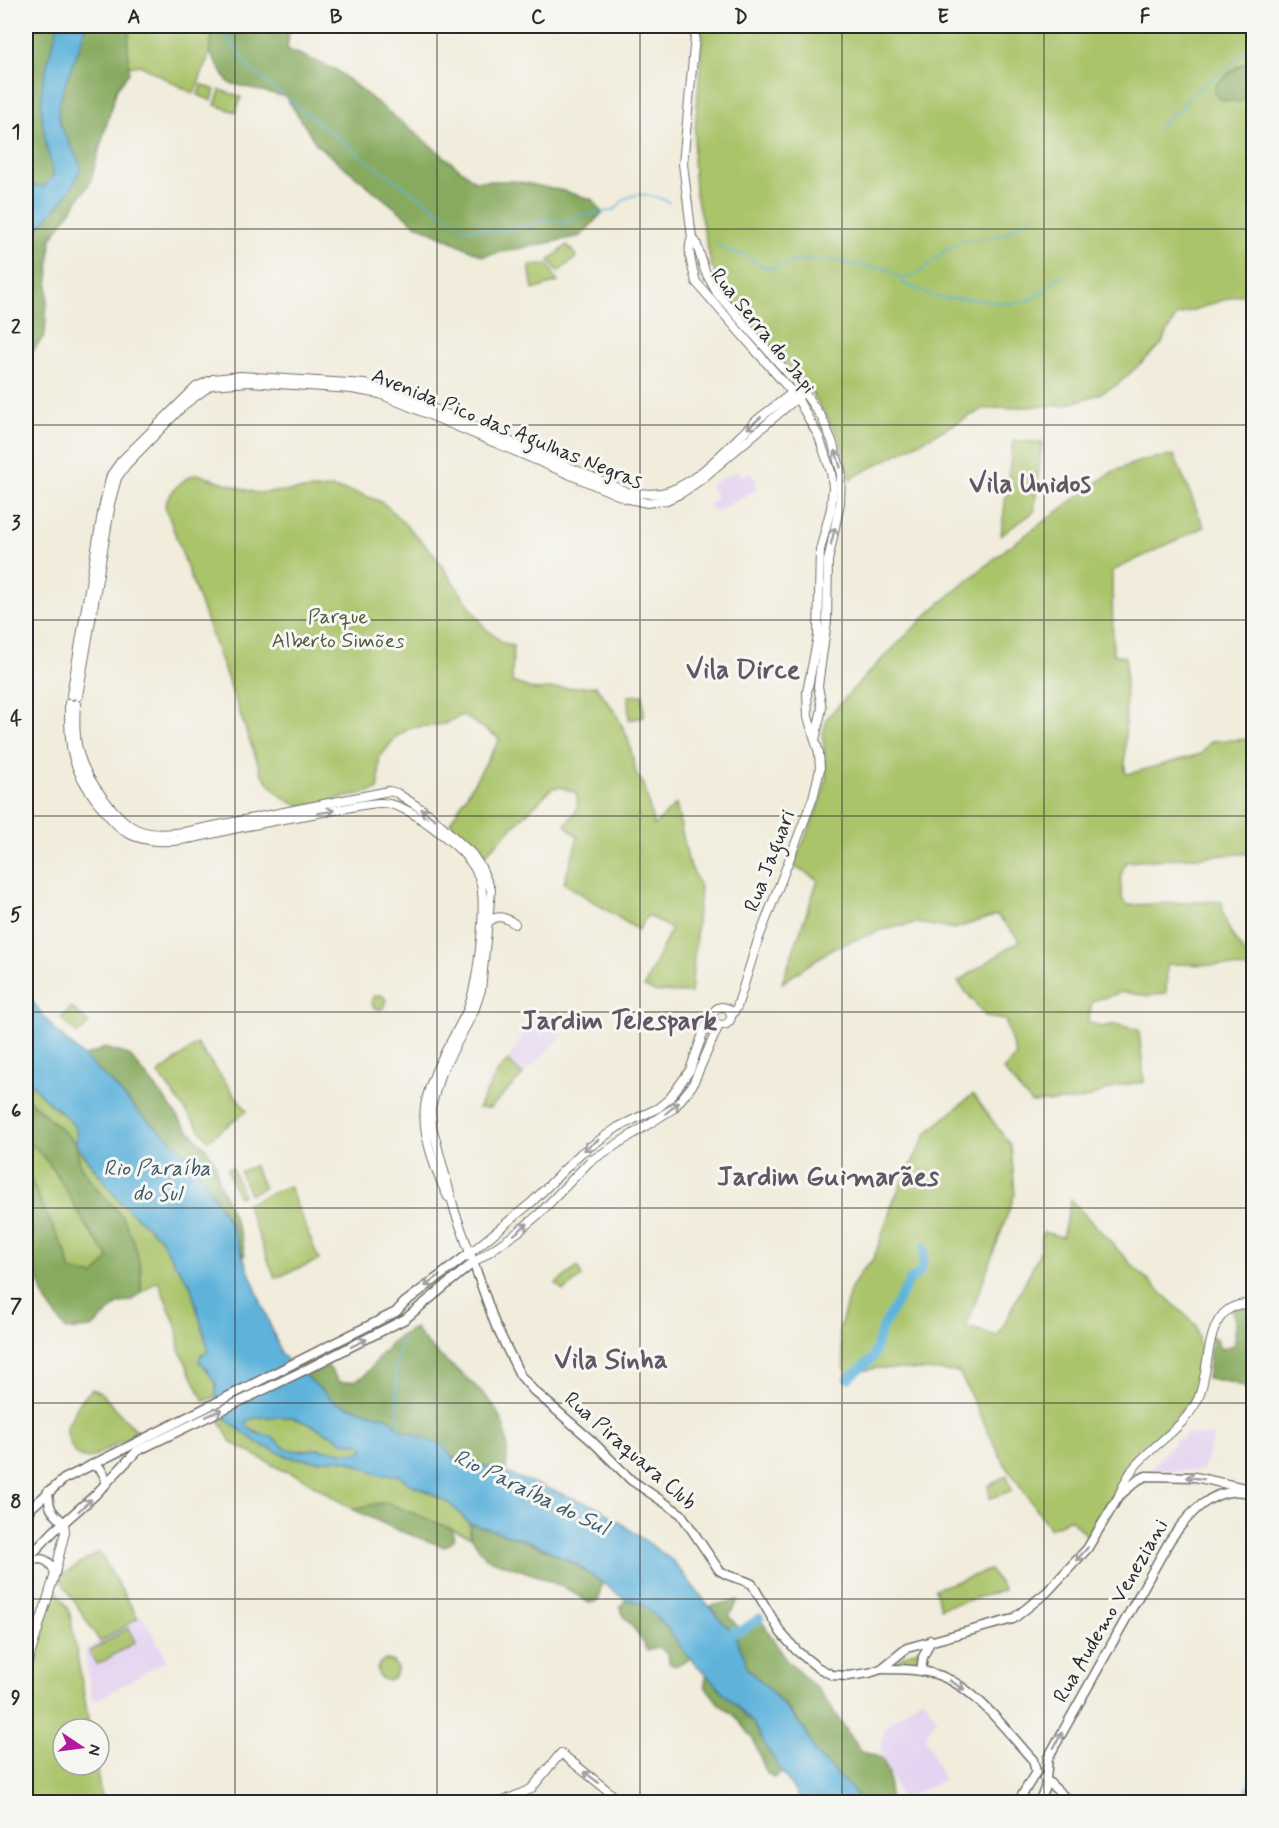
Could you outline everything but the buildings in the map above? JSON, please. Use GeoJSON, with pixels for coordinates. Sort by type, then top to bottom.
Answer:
{"type":"FeatureCollection","features":[{"type":"Feature","properties":{"kind":"main road","name":"Rua Piraquara Club"},"geometry":{"type":"LineString","coordinates":[[470,1253],[495,1324],[520,1376],[533,1390],[592,1441],[631,1480],[681,1514],[719,1570],[727,1576],[752,1584],[781,1633],[797,1651],[817,1667],[832,1675],[848,1676],[881,1669]]}},
{"type":"Feature","properties":{"kind":"main road"},"geometry":{"type":"LineString","coordinates":[[26,1560],[105,1485],[137,1451],[168,1426],[396,1312],[404,1303],[470,1253]]}},
{"type":"Feature","properties":{"kind":"main road"},"geometry":{"type":"LineString","coordinates":[[26,1518],[32,1507],[64,1479],[307,1369],[405,1319],[473,1263]]}},
{"type":"Feature","properties":{"kind":"main road"},"geometry":{"type":"LineString","coordinates":[[91,1465],[100,1468],[105,1477],[105,1485]]}},
{"type":"Feature","properties":{"kind":"main road"},"geometry":{"type":"LineString","coordinates":[[881,1669],[907,1648],[1013,1619],[1026,1610],[1047,1592],[1087,1549],[1119,1496],[1130,1484],[1146,1476],[1195,1477],[1254,1490]]}},
{"type":"Feature","properties":{"kind":"main road"},"geometry":{"type":"LineString","coordinates":[[1219,1496],[1222,1489],[1221,1482]]}},
{"type":"Feature","properties":{"kind":"main road"},"geometry":{"type":"LineString","coordinates":[[48,1491],[52,1513],[64,1522]]}},
{"type":"Feature","properties":{"kind":"main road","name":"Rua Audemo Veneziani"},"geometry":{"type":"LineString","coordinates":[[1039,1803],[1045,1789],[1048,1758],[1170,1540],[1196,1508],[1234,1491],[1254,1496]]}},
{"type":"Feature","properties":{"kind":"main road"},"geometry":{"type":"LineString","coordinates":[[26,1560],[37,1558],[45,1560],[52,1564],[54,1573]]}},
{"type":"Feature","properties":{"kind":"main road"},"geometry":{"type":"LineString","coordinates":[[921,1671],[923,1657],[931,1640]]}},
{"type":"Feature","properties":{"kind":"main road"},"geometry":{"type":"LineString","coordinates":[[881,1669],[921,1671],[945,1678],[970,1693],[1033,1760],[1036,1768],[1032,1781],[1021,1800]]}},
{"type":"Feature","properties":{"kind":"main road"},"geometry":{"type":"LineString","coordinates":[[1033,1760],[1041,1762],[1048,1758]]}},
{"type":"Feature","properties":{"kind":"main road"},"geometry":{"type":"LineString","coordinates":[[1032,1781],[1046,1778],[1070,1803]]}},
{"type":"Feature","properties":{"kind":"main road"},"geometry":{"type":"LineString","coordinates":[[1047,1803],[1052,1800],[1065,1803]]}},
{"type":"Feature","properties":{"kind":"street"},"geometry":{"type":"LineString","coordinates":[[692,238],[683,165],[696,26]]}},
{"type":"Feature","properties":{"kind":"street","name":"Rua Serra do Japi"},"geometry":{"type":"LineString","coordinates":[[692,238],[696,242],[710,282],[717,293],[802,389],[822,418],[841,471],[842,486],[833,516],[831,472],[819,437],[795,395],[696,282],[690,243],[692,238]]}},
{"type":"Feature","properties":{"kind":"street","name":"Avenida Pico das Agulhas Negras"},"geometry":{"type":"LineString","coordinates":[[487,889],[466,857],[445,837],[399,807],[381,803],[165,841],[128,833],[115,824],[84,784],[77,770],[69,739],[111,475],[121,461],[196,387],[208,380],[220,377],[241,376],[328,380],[375,386],[407,397],[627,492],[666,493],[698,473],[757,420],[802,389]]}},
{"type":"Feature","properties":{"kind":"street","name":"Rua Jaguari"},"geometry":{"type":"LineString","coordinates":[[815,740],[822,708],[819,691],[827,621],[829,553],[833,516]]}},
{"type":"Feature","properties":{"kind":"street","name":"Rua Jaguari"},"geometry":{"type":"LineString","coordinates":[[730,1011],[737,1008],[758,944],[813,798],[820,769],[819,753],[810,726],[807,692],[818,636],[820,550],[833,516]]}},
{"type":"Feature","properties":{"kind":"street"},"geometry":{"type":"LineString","coordinates":[[807,692],[819,691]]}},
{"type":"Feature","properties":{"kind":"street","name":"Avenida Pico das Agulhas Negras"},"geometry":{"type":"LineString","coordinates":[[74,699],[75,739],[79,758],[89,780],[120,820],[140,831],[154,834],[184,832],[389,791],[402,796],[429,814],[472,854],[481,867],[487,889]]}},
{"type":"Feature","properties":{"kind":"street"},"geometry":{"type":"LineString","coordinates":[[807,707],[816,710],[822,708]]}},
{"type":"Feature","properties":{"kind":"street"},"geometry":{"type":"LineString","coordinates":[[380,793],[381,803]]}},
{"type":"Feature","properties":{"kind":"street"},"geometry":{"type":"LineString","coordinates":[[399,807],[402,796]]}},
{"type":"Feature","properties":{"kind":"street"},"geometry":{"type":"LineString","coordinates":[[487,889],[481,990],[474,1011],[440,1075],[430,1108],[432,1126],[455,1212],[470,1253],[532,1202],[581,1153],[618,1127],[658,1108],[670,1098],[690,1070],[706,1025],[713,1018],[714,1012],[721,1006],[730,1011],[731,1019],[726,1025],[719,1025],[713,1018]]}},
{"type":"Feature","properties":{"kind":"street"},"geometry":{"type":"LineString","coordinates":[[455,1212],[441,1184],[425,1127],[425,1108],[435,1073],[468,1009],[474,990],[487,889]]}},
{"type":"Feature","properties":{"kind":"street"},"geometry":{"type":"LineString","coordinates":[[486,924],[492,918],[501,916],[515,924]]}},
{"type":"Feature","properties":{"kind":"street"},"geometry":{"type":"LineString","coordinates":[[473,1263],[518,1232],[539,1214],[589,1162],[665,1115],[685,1096],[696,1079],[719,1025]]}},
{"type":"Feature","properties":{"kind":"street"},"geometry":{"type":"LineString","coordinates":[[635,1119],[634,1125],[640,1130]]}},
{"type":"Feature","properties":{"kind":"street"},"geometry":{"type":"LineString","coordinates":[[618,1127],[625,1132],[624,1139]]}},
{"type":"Feature","properties":{"kind":"street"},"geometry":{"type":"LineString","coordinates":[[1119,1496],[1133,1469],[1197,1402],[1205,1378],[1216,1323],[1224,1312],[1233,1306],[1240,1303],[1254,1304]]}},
{"type":"Feature","properties":{"kind":"street"},"geometry":{"type":"LineString","coordinates":[[1140,1461],[1146,1476]]}},
{"type":"Feature","properties":{"kind":"street"},"geometry":{"type":"LineString","coordinates":[[26,1669],[65,1532],[64,1522]]}},
{"type":"Feature","properties":{"kind":"street"},"geometry":{"type":"LineString","coordinates":[[501,1803],[531,1788],[561,1753],[608,1790],[620,1803]]}},
{"type":"Feature","properties":{"kind":"shaded area"},"geometry":{"type":"Polygon","coordinates":[[[737,471],[742,477],[750,472],[756,480],[756,490],[713,513],[708,504],[717,499],[710,485],[737,471]]]}},
{"type":"Feature","properties":{"kind":"shaded area"},"geometry":{"type":"Polygon","coordinates":[[[534,1016],[563,1035],[523,1075],[508,1060],[534,1016]]]}},
{"type":"Feature","properties":{"kind":"shaded area"},"geometry":{"type":"Polygon","coordinates":[[[1185,1434],[1214,1436],[1202,1471],[1150,1470],[1177,1439],[1182,1439],[1185,1434]]]}},
{"type":"Feature","properties":{"kind":"shaded area"},"geometry":{"type":"Polygon","coordinates":[[[142,1615],[166,1657],[165,1661],[95,1701],[92,1699],[84,1651],[142,1615]]]}},
{"type":"Feature","properties":{"kind":"shaded area"},"geometry":{"type":"Polygon","coordinates":[[[923,1697],[937,1719],[925,1736],[943,1780],[901,1800],[880,1750],[883,1734],[889,1723],[923,1697]]]}},
{"type":"Feature","properties":{"kind":"green space"},"geometry":{"type":"Polygon","coordinates":[[[26,26],[130,26],[129,73],[117,88],[90,183],[51,239],[45,335],[26,359],[26,26]]]}},
{"type":"Feature","properties":{"kind":"green space"},"geometry":{"type":"Polygon","coordinates":[[[130,26],[214,26],[208,58],[194,94],[140,65],[129,67],[130,26]]]}},
{"type":"Feature","properties":{"kind":"green space"},"geometry":{"type":"Polygon","coordinates":[[[214,26],[290,26],[287,49],[336,70],[475,181],[515,181],[564,191],[593,200],[602,213],[581,236],[483,256],[414,223],[317,145],[286,97],[229,83],[209,52],[214,26]]]}},
{"type":"Feature","properties":{"kind":"green space"},"geometry":{"type":"Polygon","coordinates":[[[703,26],[1253,26],[1253,292],[1176,316],[1161,345],[1117,385],[1097,395],[1065,405],[983,409],[850,479],[839,437],[808,387],[724,293],[711,263],[695,190],[693,158],[703,26]]]}},
{"type":"Feature","properties":{"kind":"green space"},"geometry":{"type":"Polygon","coordinates":[[[1253,59],[1253,96],[1239,102],[1221,100],[1214,91],[1215,85],[1236,68],[1253,59]]]}},
{"type":"Feature","properties":{"kind":"green space"},"geometry":{"type":"Polygon","coordinates":[[[201,84],[215,90],[212,101],[198,95],[201,84]]]}},
{"type":"Feature","properties":{"kind":"green space"},"geometry":{"type":"Polygon","coordinates":[[[220,90],[241,97],[236,112],[215,105],[220,90]]]}},
{"type":"Feature","properties":{"kind":"green space"},"geometry":{"type":"Polygon","coordinates":[[[567,245],[577,257],[558,272],[549,260],[567,245]]]}},
{"type":"Feature","properties":{"kind":"green space"},"geometry":{"type":"Polygon","coordinates":[[[548,264],[558,282],[533,290],[529,265],[548,264]]]}},
{"type":"Feature","properties":{"kind":"green space"},"geometry":{"type":"Polygon","coordinates":[[[1013,441],[1042,442],[1034,512],[1001,535],[1013,441]]]}},
{"type":"Feature","properties":{"kind":"green space"},"geometry":{"type":"Polygon","coordinates":[[[1174,455],[1204,527],[1112,572],[1113,654],[1126,657],[1125,772],[1128,774],[1201,754],[1211,741],[1253,739],[1253,853],[1126,862],[1121,876],[1122,896],[1123,901],[1129,905],[1222,901],[1228,927],[1253,965],[1253,970],[1220,965],[1167,964],[1166,993],[1148,996],[1123,992],[1092,1001],[1088,1022],[1102,1027],[1115,1024],[1139,1030],[1144,1082],[1120,1085],[1082,1100],[1031,1103],[1003,1070],[1016,1056],[1005,1020],[986,1017],[958,982],[1020,940],[997,915],[954,929],[916,923],[882,930],[833,948],[782,983],[818,880],[793,866],[821,801],[826,779],[823,734],[827,718],[868,673],[934,608],[1006,549],[1112,472],[1143,460],[1174,455]]]}},
{"type":"Feature","properties":{"kind":"green space","name":"Parque Alberto Simões"},"geometry":{"type":"Polygon","coordinates":[[[197,474],[256,493],[332,488],[358,493],[379,501],[388,507],[432,552],[485,628],[503,643],[513,646],[512,682],[535,690],[596,686],[615,712],[628,738],[637,776],[644,784],[654,826],[676,804],[688,860],[700,887],[691,993],[655,992],[644,987],[671,929],[648,915],[638,930],[564,883],[578,837],[565,825],[577,807],[576,793],[561,787],[552,788],[482,858],[450,823],[500,739],[463,715],[444,724],[410,728],[396,737],[379,758],[377,790],[299,805],[287,800],[272,788],[261,772],[165,506],[177,486],[197,474]]]}},
{"type":"Feature","properties":{"kind":"green space"},"geometry":{"type":"Polygon","coordinates":[[[643,695],[644,717],[629,720],[628,696],[643,695]]]}},
{"type":"Feature","properties":{"kind":"green space"},"geometry":{"type":"Polygon","coordinates":[[[379,995],[384,997],[386,1002],[384,1007],[379,1009],[374,1007],[372,1002],[374,997],[379,995]]]}},
{"type":"Feature","properties":{"kind":"green space"},"geometry":{"type":"Polygon","coordinates":[[[71,1007],[89,1023],[78,1034],[61,1018],[71,1007]]]}},
{"type":"Feature","properties":{"kind":"green space"},"geometry":{"type":"Polygon","coordinates":[[[197,1044],[247,1111],[208,1140],[158,1074],[197,1044]]]}},
{"type":"Feature","properties":{"kind":"green space"},"geometry":{"type":"Polygon","coordinates":[[[105,1048],[129,1055],[183,1124],[205,1147],[215,1162],[219,1182],[242,1238],[245,1255],[243,1256],[230,1224],[193,1162],[82,1057],[105,1048]]]}},
{"type":"Feature","properties":{"kind":"green space"},"geometry":{"type":"Polygon","coordinates":[[[508,1061],[523,1075],[490,1108],[478,1108],[498,1071],[508,1061]]]}},
{"type":"Feature","properties":{"kind":"green space"},"geometry":{"type":"Polygon","coordinates":[[[26,1078],[74,1126],[76,1143],[26,1097],[26,1078]]]}},
{"type":"Feature","properties":{"kind":"green space"},"geometry":{"type":"Polygon","coordinates":[[[973,1094],[1011,1146],[1015,1194],[966,1327],[998,1336],[1039,1254],[1043,1232],[1062,1237],[1071,1200],[1135,1268],[1196,1325],[1201,1358],[1200,1382],[1190,1402],[1132,1462],[1088,1538],[1070,1518],[1050,1529],[1002,1460],[959,1372],[877,1368],[846,1374],[839,1331],[851,1288],[874,1258],[894,1199],[927,1133],[973,1094]]]}},
{"type":"Feature","properties":{"kind":"green space"},"geometry":{"type":"Polygon","coordinates":[[[26,1098],[76,1143],[80,1166],[100,1193],[122,1216],[134,1241],[141,1270],[141,1293],[132,1300],[118,1304],[92,1328],[66,1330],[45,1300],[26,1239],[26,1098]],[[30,1143],[26,1170],[67,1254],[70,1270],[94,1276],[109,1258],[85,1224],[54,1170],[30,1143]]]}},
{"type":"Feature","properties":{"kind":"green space"},"geometry":{"type":"Polygon","coordinates":[[[30,1143],[54,1170],[85,1224],[110,1258],[94,1276],[70,1270],[67,1254],[26,1170],[30,1143]]]}},
{"type":"Feature","properties":{"kind":"green space"},"geometry":{"type":"Polygon","coordinates":[[[76,1145],[120,1202],[161,1239],[173,1261],[190,1284],[208,1348],[204,1365],[216,1384],[216,1397],[204,1401],[179,1349],[177,1328],[158,1281],[141,1293],[141,1270],[122,1216],[100,1193],[80,1166],[76,1145]]]}},
{"type":"Feature","properties":{"kind":"green space"},"geometry":{"type":"Polygon","coordinates":[[[254,1166],[264,1188],[250,1194],[240,1172],[254,1166]]]}},
{"type":"Feature","properties":{"kind":"green space"},"geometry":{"type":"Polygon","coordinates":[[[232,1167],[243,1195],[238,1197],[227,1169],[232,1167]]]}},
{"type":"Feature","properties":{"kind":"green space"},"geometry":{"type":"Polygon","coordinates":[[[289,1186],[319,1260],[275,1278],[246,1204],[289,1186]]]}},
{"type":"Feature","properties":{"kind":"green space"},"geometry":{"type":"Polygon","coordinates":[[[578,1267],[582,1277],[563,1291],[556,1283],[578,1267]]]}},
{"type":"Feature","properties":{"kind":"green space"},"geometry":{"type":"Polygon","coordinates":[[[1253,1308],[1253,1391],[1233,1383],[1207,1378],[1212,1336],[1217,1340],[1220,1349],[1233,1345],[1236,1325],[1232,1310],[1253,1308]]]}},
{"type":"Feature","properties":{"kind":"green space"},"geometry":{"type":"Polygon","coordinates":[[[415,1328],[438,1355],[480,1390],[501,1418],[506,1436],[506,1473],[453,1458],[441,1445],[399,1429],[391,1419],[335,1402],[305,1376],[328,1366],[339,1382],[356,1380],[366,1373],[394,1340],[415,1328]]]}},
{"type":"Feature","properties":{"kind":"green space"},"geometry":{"type":"Polygon","coordinates":[[[92,1389],[101,1393],[138,1433],[89,1459],[74,1452],[66,1428],[80,1402],[92,1389]]]}},
{"type":"Feature","properties":{"kind":"green space"},"geometry":{"type":"Polygon","coordinates":[[[224,1415],[227,1420],[259,1444],[289,1457],[316,1461],[337,1459],[349,1461],[379,1475],[398,1475],[410,1484],[450,1504],[469,1523],[471,1537],[385,1502],[352,1509],[299,1476],[282,1470],[231,1442],[219,1419],[224,1415]]]}},
{"type":"Feature","properties":{"kind":"green space"},"geometry":{"type":"Polygon","coordinates":[[[257,1417],[291,1417],[344,1442],[361,1444],[364,1450],[348,1453],[317,1449],[289,1450],[276,1440],[246,1425],[246,1422],[257,1417]]]}},
{"type":"Feature","properties":{"kind":"green space"},"geometry":{"type":"Polygon","coordinates":[[[1007,1475],[1012,1491],[990,1498],[988,1486],[1007,1475]]]}},
{"type":"Feature","properties":{"kind":"green space"},"geometry":{"type":"Polygon","coordinates":[[[385,1502],[452,1529],[454,1540],[445,1547],[397,1530],[352,1509],[385,1502]]]}},
{"type":"Feature","properties":{"kind":"green space"},"geometry":{"type":"Polygon","coordinates":[[[469,1523],[522,1540],[555,1554],[586,1572],[602,1583],[598,1601],[589,1603],[571,1591],[538,1576],[486,1558],[471,1537],[469,1523]]]}},
{"type":"Feature","properties":{"kind":"green space"},"geometry":{"type":"Polygon","coordinates":[[[99,1552],[138,1618],[100,1642],[59,1577],[99,1552]]]}},
{"type":"Feature","properties":{"kind":"green space"},"geometry":{"type":"Polygon","coordinates":[[[990,1570],[1004,1590],[941,1608],[935,1589],[990,1570]]]}},
{"type":"Feature","properties":{"kind":"green space"},"geometry":{"type":"Polygon","coordinates":[[[54,1587],[69,1609],[88,1717],[51,1717],[51,1777],[98,1777],[102,1802],[26,1802],[26,1689],[54,1587]]]}},
{"type":"Feature","properties":{"kind":"green space"},"geometry":{"type":"Polygon","coordinates":[[[626,1600],[636,1601],[654,1613],[691,1658],[675,1666],[669,1663],[668,1654],[658,1647],[646,1650],[640,1637],[622,1613],[620,1607],[626,1600]]]}},
{"type":"Feature","properties":{"kind":"green space"},"geometry":{"type":"Polygon","coordinates":[[[738,1600],[729,1616],[741,1631],[760,1618],[786,1660],[820,1692],[861,1751],[882,1758],[889,1774],[889,1802],[860,1802],[854,1792],[815,1753],[805,1730],[788,1709],[746,1667],[745,1658],[733,1632],[710,1606],[738,1600]]]}},
{"type":"Feature","properties":{"kind":"green space"},"geometry":{"type":"Polygon","coordinates":[[[128,1628],[135,1642],[97,1665],[89,1652],[128,1628]]]}},
{"type":"Feature","properties":{"kind":"green space"},"geometry":{"type":"Polygon","coordinates":[[[919,1649],[914,1666],[893,1666],[901,1657],[919,1649]]]}},
{"type":"Feature","properties":{"kind":"green space"},"geometry":{"type":"Polygon","coordinates":[[[387,1660],[394,1663],[397,1670],[394,1677],[387,1680],[380,1677],[377,1670],[380,1663],[387,1660]]]}},
{"type":"Feature","properties":{"kind":"green space"},"geometry":{"type":"Polygon","coordinates":[[[705,1673],[753,1723],[781,1772],[774,1778],[766,1772],[754,1741],[734,1715],[719,1704],[705,1686],[705,1673]]]}},
{"type":"Feature","properties":{"kind":"green space"},"geometry":{"type":"Polygon","coordinates":[[[1253,1774],[1253,1802],[1242,1802],[1251,1776],[1253,1774]]]}},
{"type":"Feature","properties":{"kind":"water"},"geometry":{"type":"Polygon","coordinates":[[[58,26],[85,26],[79,49],[64,87],[59,110],[63,130],[81,166],[66,196],[28,239],[26,246],[26,190],[29,185],[44,187],[54,174],[44,133],[42,90],[58,26]]]}},
{"type":"Feature","properties":{"kind":"water","name":"Rio Paraíba do Sul"},"geometry":{"type":"Polygon","coordinates":[[[26,994],[55,1030],[112,1083],[139,1113],[193,1162],[230,1224],[282,1355],[335,1402],[391,1419],[399,1429],[442,1445],[453,1458],[506,1473],[600,1508],[673,1561],[720,1620],[733,1632],[745,1658],[746,1668],[769,1689],[805,1730],[815,1753],[854,1792],[860,1802],[802,1802],[753,1723],[686,1654],[665,1625],[642,1604],[634,1600],[626,1600],[579,1566],[527,1540],[469,1523],[450,1504],[410,1484],[398,1475],[379,1475],[349,1461],[337,1459],[316,1461],[289,1457],[259,1444],[227,1420],[216,1397],[216,1384],[204,1365],[199,1362],[201,1355],[208,1352],[208,1348],[190,1284],[173,1261],[161,1239],[120,1202],[76,1144],[76,1132],[71,1122],[26,1078],[26,994]],[[257,1417],[246,1422],[246,1425],[255,1433],[271,1436],[290,1450],[317,1449],[354,1453],[364,1450],[361,1444],[344,1442],[291,1417],[257,1417]]]}},
{"type":"Feature","properties":{"kind":"waterway"},"geometry":{"type":"LineString","coordinates":[[224,26],[223,30],[251,70],[365,159],[464,228],[499,231],[537,224],[543,219],[563,224],[578,216],[616,209],[627,198],[640,195],[654,196],[669,202]]}},
{"type":"Feature","properties":{"kind":"waterway"},"geometry":{"type":"LineString","coordinates":[[1157,130],[1171,115],[1182,109],[1188,97],[1254,44]]}},
{"type":"Feature","properties":{"kind":"waterway"},"geometry":{"type":"LineString","coordinates":[[901,279],[923,270],[942,253],[962,241],[999,236],[1031,216]]}},
{"type":"Feature","properties":{"kind":"waterway"},"geometry":{"type":"LineString","coordinates":[[715,242],[728,251],[742,254],[764,267],[776,268],[815,259],[888,269],[904,284],[939,298],[974,299],[1013,304],[1025,302],[1045,290],[1058,277],[1063,277]]}},
{"type":"Feature","properties":{"kind":"waterway"},"geometry":{"type":"LineString","coordinates":[[848,1379],[873,1358],[881,1330],[910,1280],[920,1272],[924,1260],[924,1247]]}},
{"type":"Feature","properties":{"kind":"waterway"},"geometry":{"type":"LineString","coordinates":[[399,1429],[396,1371],[399,1348],[403,1338]]}},
{"type":"Feature","properties":{"kind":"waterway"},"geometry":{"type":"LineString","coordinates":[[727,1643],[733,1632],[741,1631],[760,1618]]}},
{"type":"Feature","properties":{"kind":"waterway"},"geometry":{"type":"LineString","coordinates":[[1246,1802],[1254,1778]]}},
{"type":"Feature","properties":{"kind":"district","name":"Vila Unidos"},"geometry":{"type":"Point","coordinates":[1030,484]}},
{"type":"Feature","properties":{"kind":"district","name":"Vila Dirce"},"geometry":{"type":"Point","coordinates":[743,670]}},
{"type":"Feature","properties":{"kind":"district","name":"Jardim Telespark"},"geometry":{"type":"Point","coordinates":[619,1021]}},
{"type":"Feature","properties":{"kind":"district","name":"Jardim Guimarães"},"geometry":{"type":"Point","coordinates":[828,1177]}},
{"type":"Feature","properties":{"kind":"district","name":"Vila Sinha"},"geometry":{"type":"Point","coordinates":[611,1360]}}]}
